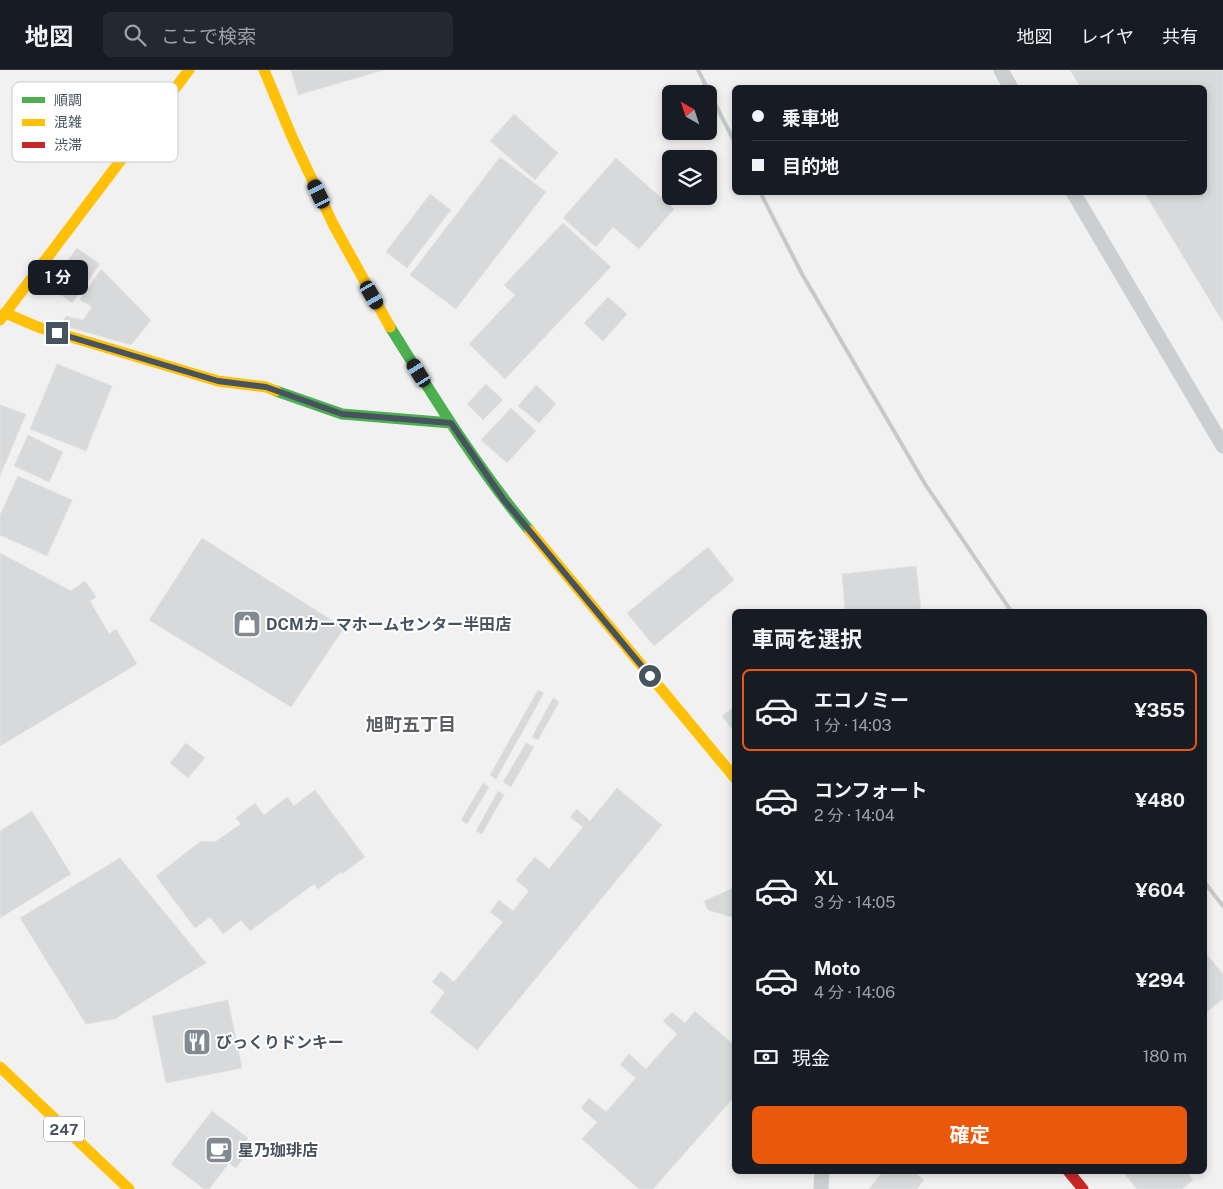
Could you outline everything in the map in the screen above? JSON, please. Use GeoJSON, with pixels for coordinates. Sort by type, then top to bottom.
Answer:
{"type":"FeatureCollection","features":[{"type":"Feature","properties":{"kind":"main road"},"geometry":{"type":"LineString","coordinates":[[178,85],[189,70]]}},
{"type":"Feature","properties":{"kind":"main road"},"geometry":{"type":"LineString","coordinates":[[264,70],[296,146],[338,233],[388,323],[451,423],[504,500],[732,774]]}},
{"type":"Feature","properties":{"kind":"main road"},"geometry":{"type":"LineString","coordinates":[[120,162],[3,317],[218,381],[266,387],[342,414],[451,423]]}},
{"type":"Feature","properties":{"kind":"main road","name":"247"},"geometry":{"type":"LineString","coordinates":[[0,1067],[129,1189]]}},
{"type":"Feature","properties":{"kind":"main road"},"geometry":{"type":"LineString","coordinates":[[1070,1174],[1082,1189]]}},
{"type":"Feature","properties":{"kind":"lane"},"geometry":{"type":"LineString","coordinates":[[1001,70],[1009,85]]}},
{"type":"Feature","properties":{"kind":"lane"},"geometry":{"type":"LineString","coordinates":[[1075,195],[1223,446]]}},
{"type":"Feature","properties":{"kind":"lane"},"geometry":{"type":"LineString","coordinates":[[821,1189],[822,1174]]}},
{"type":"Feature","properties":{"kind":"building"},"geometry":{"type":"Polygon","coordinates":[[[291,70],[384,70],[298,95],[291,70]]]}},
{"type":"Feature","properties":{"kind":"building"},"geometry":{"type":"Polygon","coordinates":[[[1070,70],[1223,70],[1223,322],[1146,195],[1207,195],[1207,85],[1079,85],[1070,70]]]}},
{"type":"Feature","properties":{"kind":"building"},"geometry":{"type":"Polygon","coordinates":[[[514,114],[558,153],[535,180],[490,141],[514,114]]]}},
{"type":"Feature","properties":{"kind":"building"},"geometry":{"type":"Polygon","coordinates":[[[500,157],[546,192],[456,309],[410,275],[500,157]]]}},
{"type":"Feature","properties":{"kind":"building"},"geometry":{"type":"Polygon","coordinates":[[[616,158],[662,198],[662,205],[669,205],[674,209],[639,249],[613,227],[596,247],[563,218],[616,158]]]}},
{"type":"Feature","properties":{"kind":"building"},"geometry":{"type":"Polygon","coordinates":[[[430,194],[451,210],[407,268],[386,252],[430,194]]]}},
{"type":"Feature","properties":{"kind":"building"},"geometry":{"type":"Polygon","coordinates":[[[563,223],[611,267],[505,379],[469,344],[515,295],[504,285],[563,223]]]}},
{"type":"Feature","properties":{"kind":"building"},"geometry":{"type":"Polygon","coordinates":[[[77,248],[100,264],[72,303],[49,286],[77,248]]]}},
{"type":"Feature","properties":{"kind":"building"},"geometry":{"type":"Polygon","coordinates":[[[101,269],[151,320],[131,345],[61,325],[66,316],[83,320],[92,307],[80,300],[101,269]]]}},
{"type":"Feature","properties":{"kind":"building"},"geometry":{"type":"Polygon","coordinates":[[[608,297],[627,314],[603,341],[584,323],[608,297]]]}},
{"type":"Feature","properties":{"kind":"building"},"geometry":{"type":"Polygon","coordinates":[[[57,364],[112,386],[86,451],[30,429],[57,364]]]}},
{"type":"Feature","properties":{"kind":"building"},"geometry":{"type":"Polygon","coordinates":[[[486,384],[503,400],[483,420],[467,404],[486,384]]]}},
{"type":"Feature","properties":{"kind":"building"},"geometry":{"type":"Polygon","coordinates":[[[536,385],[556,404],[539,423],[518,406],[536,385]]]}},
{"type":"Feature","properties":{"kind":"building"},"geometry":{"type":"Polygon","coordinates":[[[0,405],[26,414],[0,476],[0,405]]]}},
{"type":"Feature","properties":{"kind":"building"},"geometry":{"type":"Polygon","coordinates":[[[511,408],[536,431],[507,463],[481,440],[511,408]]]}},
{"type":"Feature","properties":{"kind":"building"},"geometry":{"type":"Polygon","coordinates":[[[28,435],[63,452],[49,482],[14,466],[28,435]]]}},
{"type":"Feature","properties":{"kind":"building"},"geometry":{"type":"Polygon","coordinates":[[[18,476],[72,500],[47,556],[0,535],[0,515],[18,476]]]}},
{"type":"Feature","properties":{"kind":"building","name":"DCMカーマホームセンター半田店"},"geometry":{"type":"Polygon","coordinates":[[[202,538],[344,628],[291,707],[149,620],[202,538]]]}},
{"type":"Feature","properties":{"kind":"building"},"geometry":{"type":"Polygon","coordinates":[[[708,547],[734,580],[654,646],[627,613],[708,547]]]}},
{"type":"Feature","properties":{"kind":"building"},"geometry":{"type":"Polygon","coordinates":[[[0,553],[71,591],[85,581],[96,597],[90,601],[109,634],[116,629],[137,664],[0,746],[0,553]]]}},
{"type":"Feature","properties":{"kind":"building"},"geometry":{"type":"Polygon","coordinates":[[[916,566],[921,609],[845,609],[842,574],[916,566]]]}},
{"type":"Feature","properties":{"kind":"building"},"geometry":{"type":"Polygon","coordinates":[[[538,690],[544,693],[496,779],[490,775],[538,690]]]}},
{"type":"Feature","properties":{"kind":"building"},"geometry":{"type":"Polygon","coordinates":[[[553,698],[559,702],[538,740],[532,737],[553,698]]]}},
{"type":"Feature","properties":{"kind":"building"},"geometry":{"type":"Polygon","coordinates":[[[732,708],[732,729],[722,716],[732,708]]]}},
{"type":"Feature","properties":{"kind":"building"},"geometry":{"type":"Polygon","coordinates":[[[186,743],[205,758],[188,778],[170,763],[186,743]]]}},
{"type":"Feature","properties":{"kind":"building"},"geometry":{"type":"Polygon","coordinates":[[[526,743],[534,747],[511,787],[503,782],[526,743]]]}},
{"type":"Feature","properties":{"kind":"building"},"geometry":{"type":"Polygon","coordinates":[[[483,783],[489,787],[467,824],[461,820],[483,783]]]}},
{"type":"Feature","properties":{"kind":"building"},"geometry":{"type":"Polygon","coordinates":[[[617,788],[662,825],[477,1050],[430,1012],[445,992],[432,982],[441,971],[454,982],[503,922],[490,912],[499,900],[513,911],[529,891],[516,880],[535,857],[549,869],[583,827],[570,817],[577,809],[590,821],[617,788]]]}},
{"type":"Feature","properties":{"kind":"building"},"geometry":{"type":"Polygon","coordinates":[[[315,790],[365,857],[318,889],[314,884],[250,931],[241,920],[223,934],[210,917],[195,928],[156,876],[201,841],[215,842],[241,824],[236,818],[255,803],[264,815],[287,797],[294,806],[315,790]]]}},
{"type":"Feature","properties":{"kind":"building"},"geometry":{"type":"Polygon","coordinates":[[[498,791],[504,795],[482,834],[476,831],[498,791]]]}},
{"type":"Feature","properties":{"kind":"building"},"geometry":{"type":"Polygon","coordinates":[[[32,811],[71,874],[0,918],[0,831],[32,811]]]}},
{"type":"Feature","properties":{"kind":"building"},"geometry":{"type":"Polygon","coordinates":[[[120,858],[206,963],[115,1019],[86,1024],[20,918],[120,858]]]}},
{"type":"Feature","properties":{"kind":"building"},"geometry":{"type":"Polygon","coordinates":[[[732,888],[732,917],[708,910],[704,901],[732,888]]]}},
{"type":"Feature","properties":{"kind":"building"},"geometry":{"type":"Polygon","coordinates":[[[1207,954],[1223,974],[1223,999],[1207,1011],[1207,954]]]}},
{"type":"Feature","properties":{"kind":"building","name":"びっくりドンキー"},"geometry":{"type":"Polygon","coordinates":[[[228,1000],[242,1068],[166,1083],[152,1016],[228,1000]]]}},
{"type":"Feature","properties":{"kind":"building"},"geometry":{"type":"Polygon","coordinates":[[[695,1011],[732,1043],[732,1099],[653,1189],[639,1189],[582,1139],[597,1122],[581,1108],[589,1098],[606,1112],[636,1078],[620,1065],[629,1054],[646,1069],[677,1034],[663,1021],[672,1012],[685,1023],[695,1011]]]}},
{"type":"Feature","properties":{"kind":"building"},"geometry":{"type":"Polygon","coordinates":[[[212,1111],[248,1138],[240,1149],[246,1154],[236,1168],[229,1163],[209,1189],[204,1189],[171,1164],[212,1111]]]}},
{"type":"Feature","properties":{"kind":"building"},"geometry":{"type":"Polygon","coordinates":[[[881,1174],[917,1174],[924,1180],[917,1189],[869,1189],[881,1174]]]}},
{"type":"Feature","properties":{"kind":"building"},"geometry":{"type":"Polygon","coordinates":[[[1124,1174],[1188,1174],[1193,1180],[1182,1189],[1137,1189],[1124,1174]]]}},
{"type":"Feature","properties":{"kind":"railway"},"geometry":{"type":"LineString","coordinates":[[698,70],[732,137]]}},
{"type":"Feature","properties":{"kind":"railway"},"geometry":{"type":"LineString","coordinates":[[762,195],[802,274],[925,484],[1010,609]]}},
{"type":"Feature","properties":{"kind":"railway"},"geometry":{"type":"LineString","coordinates":[[1207,886],[1223,906]]}},
{"type":"Feature","properties":{"kind":"traffic: fast"},"geometry":{"type":"LineString","coordinates":[[390,327],[474,457],[530,531]]}},
{"type":"Feature","properties":{"kind":"traffic: fast"},"geometry":{"type":"LineString","coordinates":[[276,391],[342,414],[451,423]]}},
{"type":"Feature","properties":{"kind":"traffic: slow"},"geometry":{"type":"LineString","coordinates":[[178,85],[189,70]]}},
{"type":"Feature","properties":{"kind":"traffic: slow"},"geometry":{"type":"LineString","coordinates":[[264,70],[292,137],[333,224],[390,327]]}},
{"type":"Feature","properties":{"kind":"traffic: slow"},"geometry":{"type":"LineString","coordinates":[[0,320],[119,162]]}},
{"type":"Feature","properties":{"kind":"traffic: slow"},"geometry":{"type":"LineString","coordinates":[[5,313],[38,327],[218,381],[266,387],[276,391]]}},
{"type":"Feature","properties":{"kind":"traffic: slow"},"geometry":{"type":"LineString","coordinates":[[530,531],[732,774]]}},
{"type":"Feature","properties":{"kind":"traffic: slow"},"geometry":{"type":"LineString","coordinates":[[0,1067],[129,1189]]}},
{"type":"Feature","properties":{"kind":"traffic: jam"},"geometry":{"type":"LineString","coordinates":[[1070,1174],[1083,1189]]}},
{"type":"Feature","properties":{"kind":"place","name":"DCMカーマホームセンター半田店"},"geometry":{"type":"Point","coordinates":[247,624]}},
{"type":"Feature","properties":{"kind":"place","name":"びっくりドンキー"},"geometry":{"type":"Point","coordinates":[197,1042]}},
{"type":"Feature","properties":{"kind":"place","name":"星乃珈琲店"},"geometry":{"type":"Point","coordinates":[219,1150]}},
{"type":"Feature","properties":{"kind":"district","name":"旭町五丁目"},"geometry":{"type":"Point","coordinates":[411,724]}},
{"type":"Feature","properties":{"kind":"route"},"geometry":{"type":"LineString","coordinates":[[57,333],[218,381],[266,387],[342,414],[451,423],[504,500],[650,676]]}}]}
